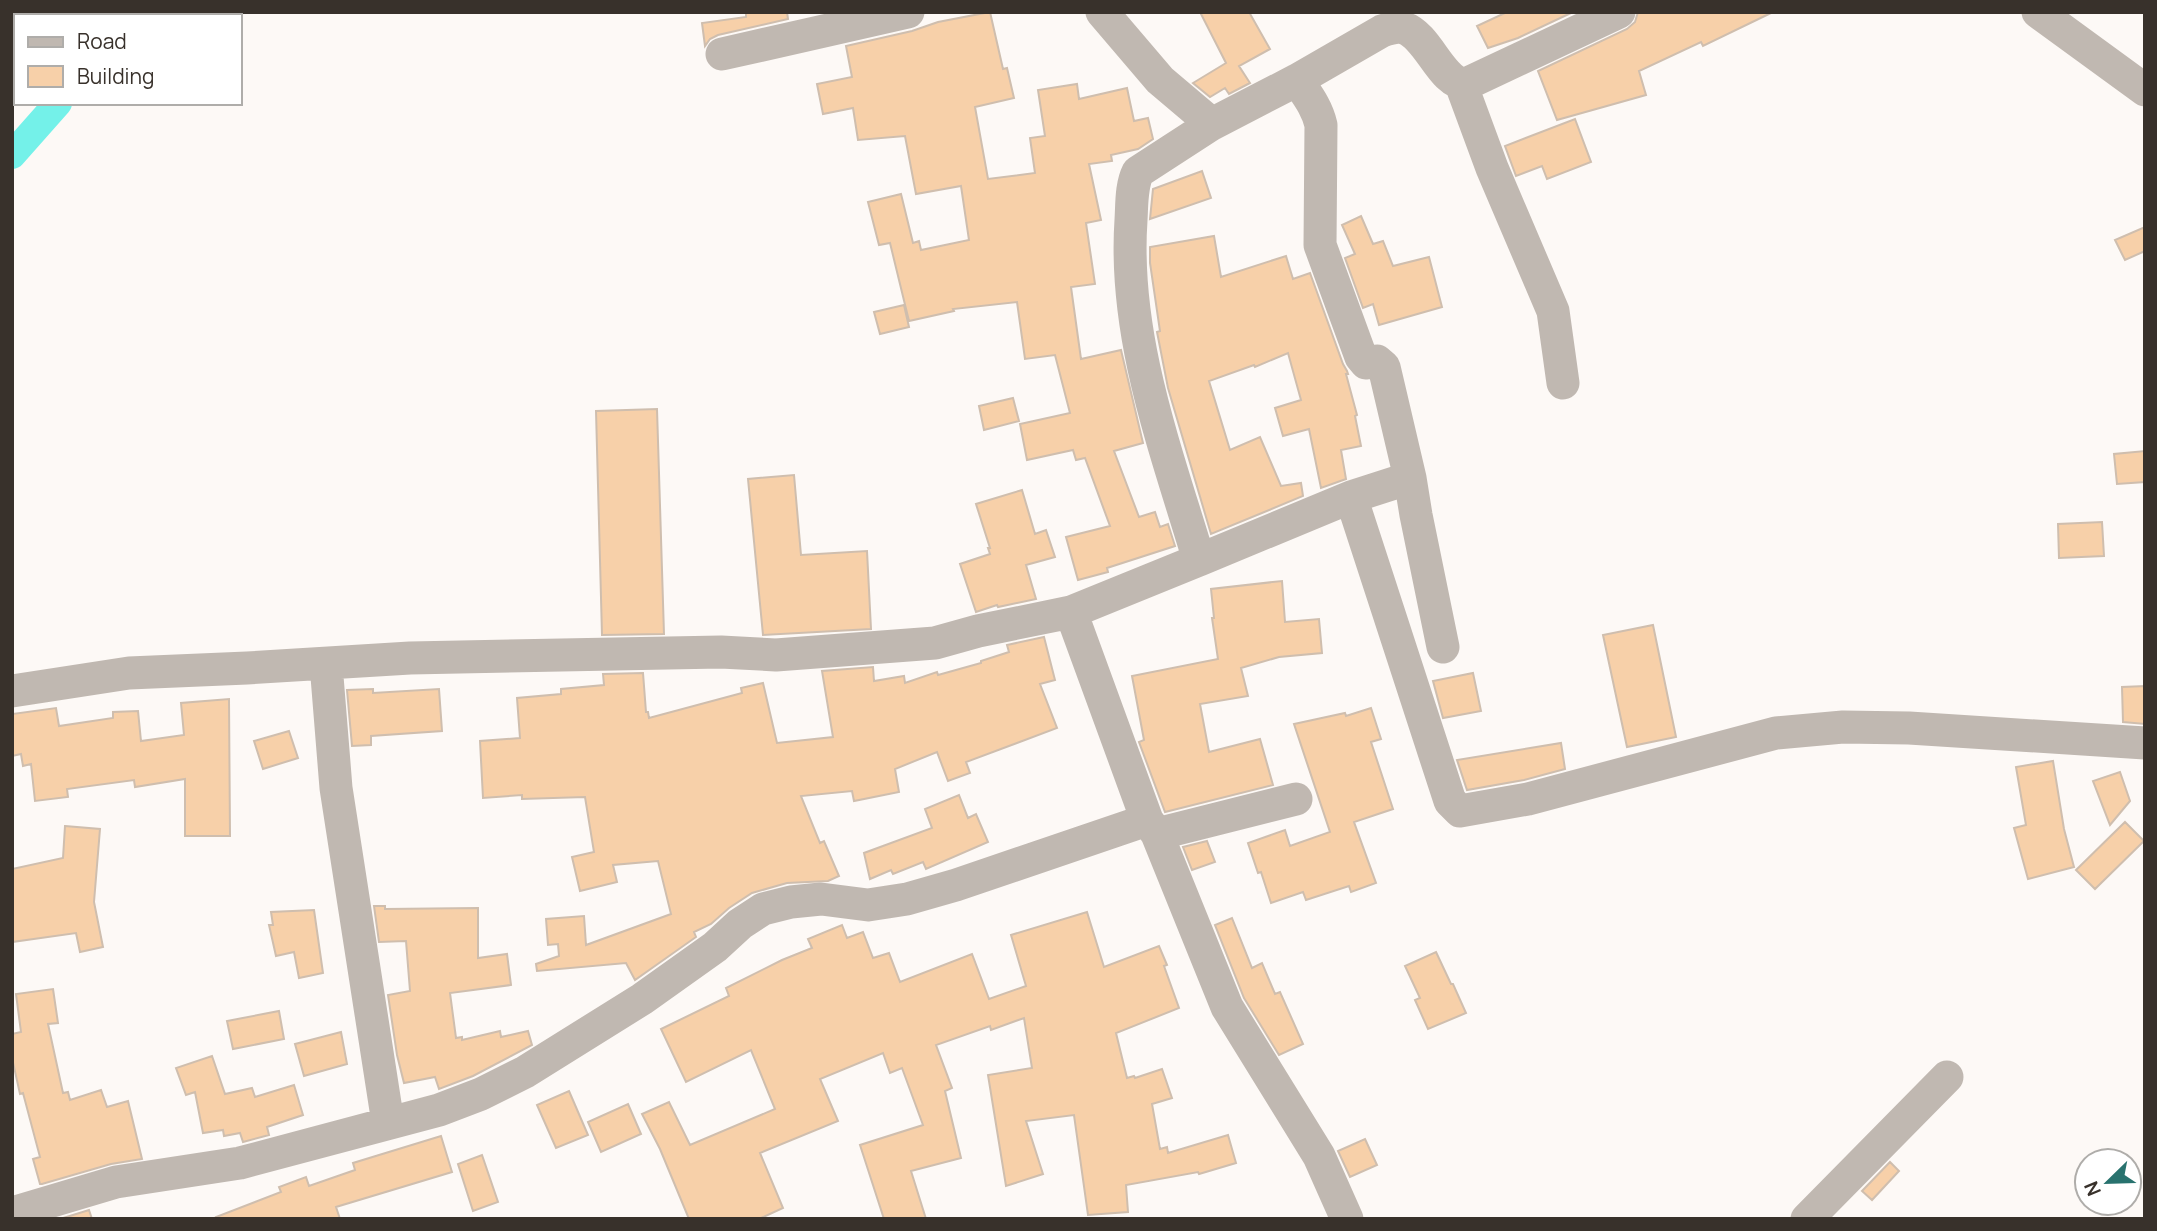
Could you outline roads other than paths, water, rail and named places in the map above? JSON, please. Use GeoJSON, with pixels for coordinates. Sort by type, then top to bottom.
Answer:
{"type":"FeatureCollection","features":[{"type":"Feature","properties":{"kind":"street"},"geometry":{"type":"LineString","coordinates":[[722,54],[908,12]]}},
{"type":"Feature","properties":{"kind":"street"},"geometry":{"type":"LineString","coordinates":[[1102,12],[1116,32],[1160,80],[1212,124]]}},
{"type":"Feature","properties":{"kind":"street"},"geometry":{"type":"LineString","coordinates":[[1461,84],[1474,81],[1619,12]]}},
{"type":"Feature","properties":{"kind":"street"},"geometry":{"type":"LineString","coordinates":[[2038,12],[2145,90]]}},
{"type":"Feature","properties":{"kind":"street"},"geometry":{"type":"LineString","coordinates":[[1199,561],[1147,386],[1135,314],[1129,250],[1134,184],[1138,172],[1212,124],[1297,80],[1372,35],[1395,28],[1405,29],[1419,39],[1450,77],[1461,84],[1492,169],[1553,311],[1563,383]]}},
{"type":"Feature","properties":{"kind":"street"},"geometry":{"type":"LineString","coordinates":[[1297,80],[1312,102],[1321,125],[1320,245],[1361,357],[1366,363],[1377,361],[1384,367],[1410,478],[1443,647]]}},
{"type":"Feature","properties":{"kind":"street"},"geometry":{"type":"LineString","coordinates":[[12,691],[129,673],[410,658],[721,652],[776,655],[935,643],[978,631],[1071,612],[1351,497],[1410,478]]}},
{"type":"Feature","properties":{"kind":"street"},"geometry":{"type":"LineString","coordinates":[[1351,497],[1450,802],[1460,811],[1528,799],[1776,733],[1843,727],[1909,728],[2145,743]]}},
{"type":"Feature","properties":{"kind":"street"},"geometry":{"type":"LineString","coordinates":[[1071,612],[1152,827],[1227,1007],[1319,1156],[1347,1219]]}},
{"type":"Feature","properties":{"kind":"street"},"geometry":{"type":"LineString","coordinates":[[326,664],[336,788],[388,1123]]}},
{"type":"Feature","properties":{"kind":"street"},"geometry":{"type":"LineString","coordinates":[[18,1206],[116,1182],[240,1163],[439,1110],[481,1094],[525,1072],[642,999],[763,909],[791,902],[821,899],[868,905],[907,899],[1152,827],[1296,799]]}},
{"type":"Feature","properties":{"kind":"street"},"geometry":{"type":"LineString","coordinates":[[1807,1219],[1947,1077]]}},
{"type":"Feature","properties":{"kind":"waterway"},"geometry":{"type":"LineString","coordinates":[[12,155],[56,105]]}}]}
